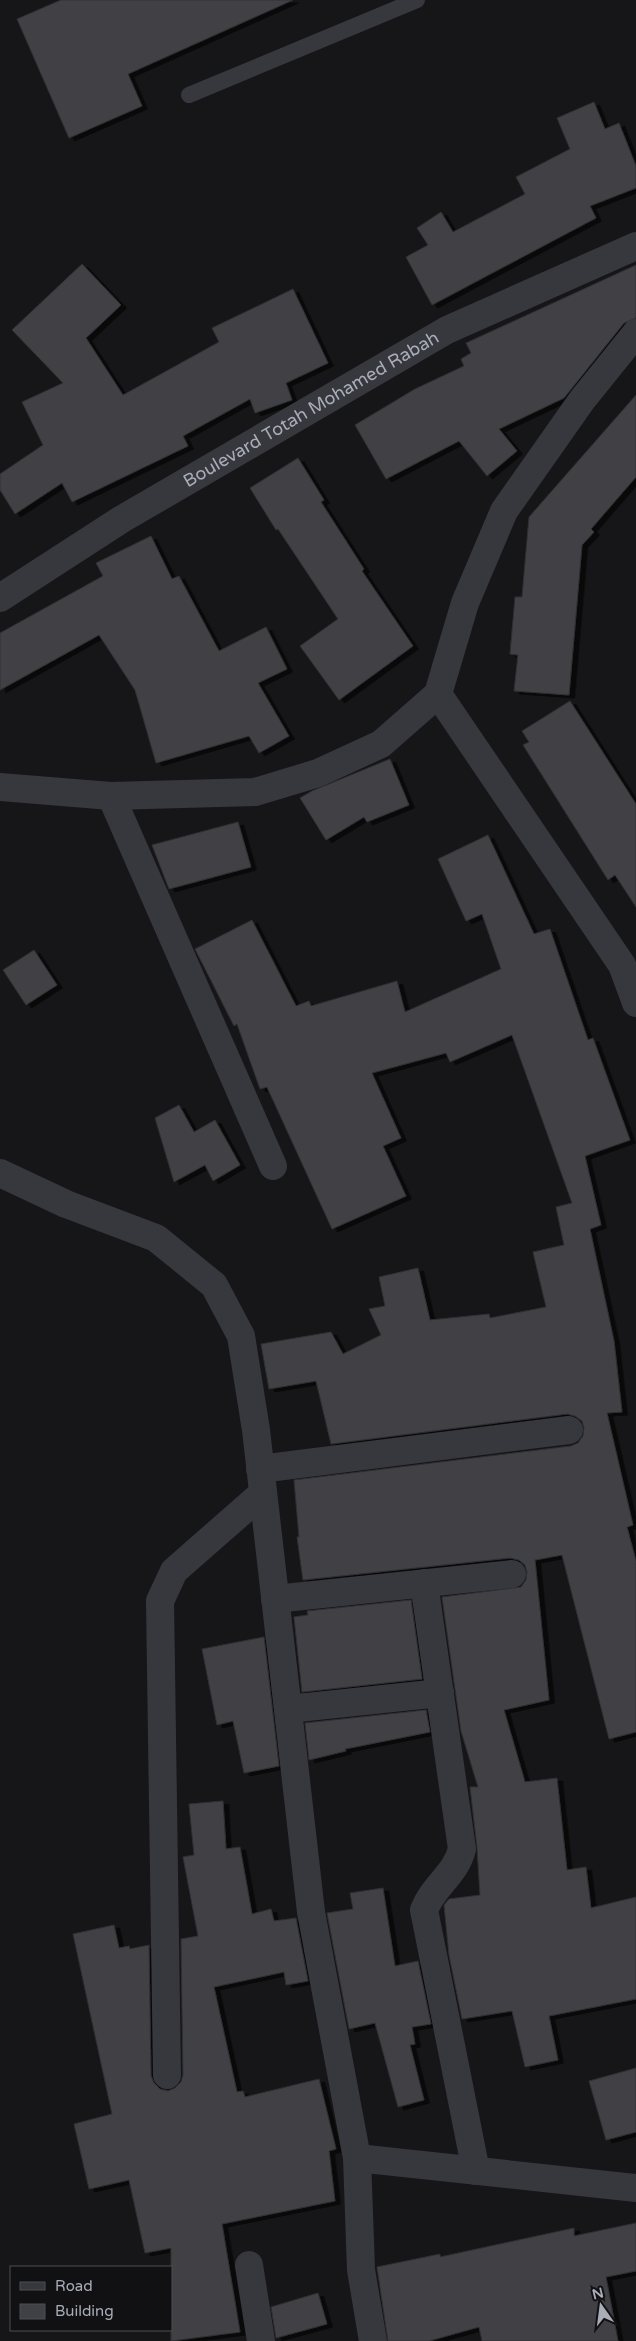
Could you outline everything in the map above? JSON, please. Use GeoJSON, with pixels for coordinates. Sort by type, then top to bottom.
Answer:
{"type":"FeatureCollection","features":[{"type":"Feature","properties":{"kind":"street","name":"Boulevard Totah Mohamed Rabah"},"geometry":{"type":"LineString","coordinates":[[0,598],[122,519],[447,330],[636,246]]}},
{"type":"Feature","properties":{"kind":"street"},"geometry":{"type":"LineString","coordinates":[[0,786],[112,796],[255,792],[318,773],[381,744],[438,694],[466,603],[504,510],[582,400],[636,333]]}},
{"type":"Feature","properties":{"kind":"street"},"geometry":{"type":"LineString","coordinates":[[438,694],[629,969],[636,1004]]}},
{"type":"Feature","properties":{"kind":"street"},"geometry":{"type":"LineString","coordinates":[[112,796],[273,1166]]}},
{"type":"Feature","properties":{"kind":"street"},"geometry":{"type":"LineString","coordinates":[[0,1173],[66,1204],[156,1238],[214,1285],[241,1336],[262,1481],[311,1912],[357,2158],[361,2270],[373,2341]]}},
{"type":"Feature","properties":{"kind":"street"},"geometry":{"type":"LineString","coordinates":[[167,2075],[160,1601],[174,1571],[262,1481],[569,1430]]}},
{"type":"Feature","properties":{"kind":"street"},"geometry":{"type":"LineString","coordinates":[[275,1599],[512,1574]]}},
{"type":"Feature","properties":{"kind":"street"},"geometry":{"type":"LineString","coordinates":[[424,1583],[462,1848],[459,1863],[429,1897],[424,1910],[476,2171]]}},
{"type":"Feature","properties":{"kind":"street"},"geometry":{"type":"LineString","coordinates":[[288,1709],[440,1693]]}},
{"type":"Feature","properties":{"kind":"street"},"geometry":{"type":"LineString","coordinates":[[357,2158],[636,2188]]}},
{"type":"Feature","properties":{"kind":"street"},"geometry":{"type":"LineString","coordinates":[[249,2265],[261,2341]]}},
{"type":"Feature","properties":{"kind":"lane"},"geometry":{"type":"LineString","coordinates":[[189,95],[417,0]]}},
{"type":"Feature","properties":{"kind":"building"},"geometry":{"type":"Polygon","coordinates":[[[61,0],[293,0],[128,74],[142,106],[69,138],[17,19],[61,0]]]}},
{"type":"Feature","properties":{"kind":"building"},"geometry":{"type":"Polygon","coordinates":[[[594,102],[605,129],[619,123],[636,166],[636,188],[590,206],[596,218],[432,305],[406,257],[428,245],[417,228],[441,212],[453,232],[525,194],[516,177],[570,149],[557,118],[594,102]]]}},
{"type":"Feature","properties":{"kind":"building"},"geometry":{"type":"Polygon","coordinates":[[[82,264],[121,305],[86,338],[123,395],[219,342],[212,328],[293,289],[328,363],[286,383],[292,400],[255,413],[250,399],[183,436],[188,446],[72,502],[62,483],[15,514],[0,490],[0,474],[43,445],[22,402],[63,383],[12,330],[82,264]]]}},
{"type":"Feature","properties":{"kind":"building"},"geometry":{"type":"Polygon","coordinates":[[[636,265],[636,318],[624,323],[564,398],[499,429],[517,451],[487,476],[459,441],[386,479],[355,425],[415,389],[464,366],[461,359],[471,353],[466,343],[636,265]]]}},
{"type":"Feature","properties":{"kind":"building"},"geometry":{"type":"Polygon","coordinates":[[[636,395],[636,477],[591,529],[594,532],[582,545],[569,695],[514,691],[518,655],[510,654],[515,597],[522,597],[529,517],[636,395]]]}},
{"type":"Feature","properties":{"kind":"building"},"geometry":{"type":"Polygon","coordinates":[[[298,458],[324,500],[321,502],[364,569],[362,571],[413,646],[339,700],[300,646],[338,619],[278,529],[276,530],[250,488],[298,458]]]}},
{"type":"Feature","properties":{"kind":"building"},"geometry":{"type":"Polygon","coordinates":[[[151,536],[172,579],[179,576],[219,651],[266,627],[287,669],[258,683],[289,736],[259,753],[249,736],[156,763],[135,690],[99,635],[0,690],[0,633],[103,576],[96,563],[151,536]]]}},
{"type":"Feature","properties":{"kind":"building"},"geometry":{"type":"Polygon","coordinates":[[[570,701],[636,804],[636,907],[615,875],[608,880],[523,745],[529,742],[522,731],[570,701]]]}},
{"type":"Feature","properties":{"kind":"building"},"geometry":{"type":"Polygon","coordinates":[[[390,759],[409,805],[367,822],[364,817],[326,840],[300,798],[312,791],[390,759]]]}},
{"type":"Feature","properties":{"kind":"building"},"geometry":{"type":"Polygon","coordinates":[[[238,822],[251,867],[169,889],[152,845],[238,822]]]}},
{"type":"Feature","properties":{"kind":"building"},"geometry":{"type":"Polygon","coordinates":[[[488,835],[534,934],[550,929],[588,1040],[593,1038],[630,1140],[585,1156],[601,1225],[590,1229],[614,1341],[622,1412],[607,1413],[633,1525],[627,1527],[636,1561],[636,1732],[609,1739],[562,1555],[535,1560],[549,1700],[504,1710],[525,1782],[557,1778],[567,1870],[586,1867],[591,1908],[636,1897],[636,1999],[549,2016],[558,2060],[525,2067],[512,2011],[462,2019],[449,1955],[444,1905],[449,1899],[480,1895],[470,1787],[478,1787],[461,1731],[442,1597],[521,1587],[526,1580],[527,1572],[525,1565],[519,1560],[510,1558],[303,1580],[297,1537],[299,1537],[294,1480],[571,1446],[578,1443],[583,1436],[584,1428],[582,1421],[575,1416],[567,1414],[331,1444],[316,1381],[269,1389],[261,1344],[331,1332],[343,1354],[381,1335],[369,1309],[385,1306],[379,1277],[418,1268],[430,1320],[489,1314],[490,1318],[546,1307],[533,1252],[564,1245],[556,1207],[572,1203],[512,1035],[450,1062],[446,1053],[372,1073],[401,1138],[383,1146],[406,1196],[332,1229],[267,1087],[260,1089],[237,1024],[234,1026],[195,949],[252,920],[296,1006],[309,1001],[311,1006],[397,981],[405,1012],[501,969],[482,914],[466,921],[438,859],[488,835]]]}},
{"type":"Feature","properties":{"kind":"building"},"geometry":{"type":"Polygon","coordinates":[[[34,950],[57,985],[26,1005],[3,970],[34,950]]]}},
{"type":"Feature","properties":{"kind":"building"},"geometry":{"type":"Polygon","coordinates":[[[179,1105],[194,1132],[215,1120],[240,1165],[213,1181],[205,1165],[174,1182],[155,1118],[179,1105]]]}},
{"type":"Feature","properties":{"kind":"building"},"geometry":{"type":"Polygon","coordinates":[[[411,1600],[422,1679],[302,1692],[294,1617],[308,1615],[307,1611],[411,1600]]]}},
{"type":"Feature","properties":{"kind":"building"},"geometry":{"type":"Polygon","coordinates":[[[264,1637],[279,1766],[244,1773],[233,1721],[217,1725],[202,1649],[264,1637]]]}},
{"type":"Feature","properties":{"kind":"building"},"geometry":{"type":"Polygon","coordinates":[[[426,1710],[430,1732],[345,1749],[346,1751],[309,1760],[305,1723],[426,1710]]]}},
{"type":"Feature","properties":{"kind":"building"},"geometry":{"type":"Polygon","coordinates":[[[223,1801],[226,1849],[240,1847],[252,1914],[271,1909],[274,1921],[296,1918],[308,1981],[286,1985],[284,1972],[214,1987],[237,2092],[243,2091],[245,2097],[319,2079],[336,2149],[329,2151],[335,2201],[222,2224],[240,2332],[171,2341],[171,2248],[145,2253],[129,2180],[89,2189],[74,2124],[112,2114],[73,1934],[114,1925],[119,1948],[129,1946],[130,1949],[149,1945],[151,2076],[154,2083],[160,2089],[168,2091],[175,2088],[181,2082],[183,2075],[181,1939],[198,1936],[183,1857],[194,1855],[189,1804],[223,1801]]]}},
{"type":"Feature","properties":{"kind":"building"},"geometry":{"type":"Polygon","coordinates":[[[383,1888],[395,1966],[418,1961],[431,2024],[412,2027],[415,2044],[410,2045],[424,2100],[398,2107],[375,2023],[349,2029],[327,1913],[353,1909],[350,1893],[383,1888]]]}},
{"type":"Feature","properties":{"kind":"building"},"geometry":{"type":"Polygon","coordinates":[[[636,2068],[636,2132],[606,2140],[589,2081],[636,2068]]]}},
{"type":"Feature","properties":{"kind":"building"},"geometry":{"type":"Polygon","coordinates":[[[636,2223],[636,2271],[606,2277],[618,2341],[482,2341],[479,2327],[429,2341],[388,2341],[377,2267],[440,2254],[440,2257],[574,2228],[574,2236],[636,2223]]]}},
{"type":"Feature","properties":{"kind":"building"},"geometry":{"type":"Polygon","coordinates":[[[318,2293],[327,2324],[276,2338],[271,2307],[318,2293]]]}}]}
